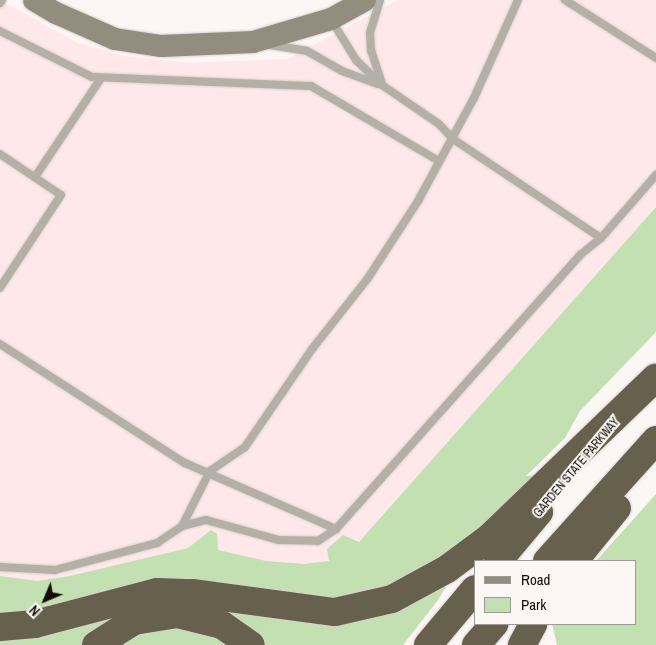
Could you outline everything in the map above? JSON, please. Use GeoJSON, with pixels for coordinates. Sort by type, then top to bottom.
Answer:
{"type":"FeatureCollection","features":[{"type":"Feature","properties":{"kind":"highway","name":"GARDEN STATE PARKWAY"},"geometry":{"type":"LineString","coordinates":[[499,560],[655,377]]}},
{"type":"Feature","properties":{"kind":"highway"},"geometry":{"type":"LineString","coordinates":[[0,627],[35,624],[157,592],[192,593],[335,612],[392,598],[447,569],[489,538],[655,377]]}},
{"type":"Feature","properties":{"kind":"highway"},"geometry":{"type":"LineString","coordinates":[[548,560],[656,440]]}},
{"type":"Feature","properties":{"kind":"highway"},"geometry":{"type":"LineString","coordinates":[[575,560],[656,457]]}},
{"type":"Feature","properties":{"kind":"highway"},"geometry":{"type":"LineString","coordinates":[[428,645],[473,591]]}},
{"type":"Feature","properties":{"kind":"highway"},"geometry":{"type":"LineString","coordinates":[[96,645],[115,630],[139,619],[177,614],[222,625],[252,645]]}},
{"type":"Feature","properties":{"kind":"highway"},"geometry":{"type":"LineString","coordinates":[[476,645],[493,625]]}},
{"type":"Feature","properties":{"kind":"highway"},"geometry":{"type":"LineString","coordinates":[[522,645],[532,625]]}},
{"type":"Feature","properties":{"kind":"street"},"geometry":{"type":"LineString","coordinates":[[34,0],[56,14],[115,39],[161,46],[253,42],[331,19],[365,0]]}},
{"type":"Feature","properties":{"kind":"lane"},"geometry":{"type":"LineString","coordinates":[[0,4],[2,0]]}},
{"type":"Feature","properties":{"kind":"lane"},"geometry":{"type":"LineString","coordinates":[[380,0],[370,33],[371,50],[382,85]]}},
{"type":"Feature","properties":{"kind":"lane"},"geometry":{"type":"LineString","coordinates":[[182,526],[210,471],[245,447],[312,349],[368,278],[418,201],[453,139],[518,0]]}},
{"type":"Feature","properties":{"kind":"lane"},"geometry":{"type":"LineString","coordinates":[[564,0],[656,58]]}},
{"type":"Feature","properties":{"kind":"lane"},"geometry":{"type":"LineString","coordinates":[[331,19],[356,60],[382,85],[439,124],[453,139],[601,238]]}},
{"type":"Feature","properties":{"kind":"lane"},"geometry":{"type":"LineString","coordinates":[[0,31],[92,77],[311,86],[439,161]]}},
{"type":"Feature","properties":{"kind":"lane"},"geometry":{"type":"LineString","coordinates":[[253,42],[307,51],[342,71],[382,85]]}},
{"type":"Feature","properties":{"kind":"lane"},"geometry":{"type":"LineString","coordinates":[[35,177],[101,78]]}},
{"type":"Feature","properties":{"kind":"lane"},"geometry":{"type":"LineString","coordinates":[[0,154],[61,195],[0,288]]}},
{"type":"Feature","properties":{"kind":"lane"},"geometry":{"type":"LineString","coordinates":[[0,567],[55,570],[157,543],[182,526],[206,520],[279,540],[318,542],[336,529],[580,255],[601,238],[656,175]]}},
{"type":"Feature","properties":{"kind":"lane"},"geometry":{"type":"LineString","coordinates":[[0,344],[185,462],[210,471],[336,529]]}},
{"type":"Feature","properties":{"kind":"shaded area"},"geometry":{"type":"Polygon","coordinates":[[[0,0],[78,43],[124,56],[190,63],[287,59],[398,0],[656,0],[656,207],[379,520],[335,584],[0,602],[0,0]]]}},
{"type":"Feature","properties":{"kind":"green space"},"geometry":{"type":"Polygon","coordinates":[[[656,207],[656,332],[580,411],[565,438],[526,476],[546,474],[473,543],[357,601],[0,619],[0,576],[37,581],[70,576],[188,548],[211,530],[217,534],[218,550],[266,561],[304,564],[329,561],[327,549],[343,535],[359,542],[656,207]]]}},
{"type":"Feature","properties":{"kind":"green space"},"geometry":{"type":"Polygon","coordinates":[[[656,494],[656,645],[557,645],[552,625],[636,625],[636,560],[597,560],[656,494]]]}},
{"type":"Feature","properties":{"kind":"green space"},"geometry":{"type":"Polygon","coordinates":[[[443,584],[446,587],[438,600],[403,645],[261,645],[203,610],[86,645],[0,645],[0,635],[149,602],[309,620],[443,584]]]}},
{"type":"Feature","properties":{"kind":"green space"},"geometry":{"type":"Polygon","coordinates":[[[175,621],[238,645],[108,645],[175,621]]]}}]}
